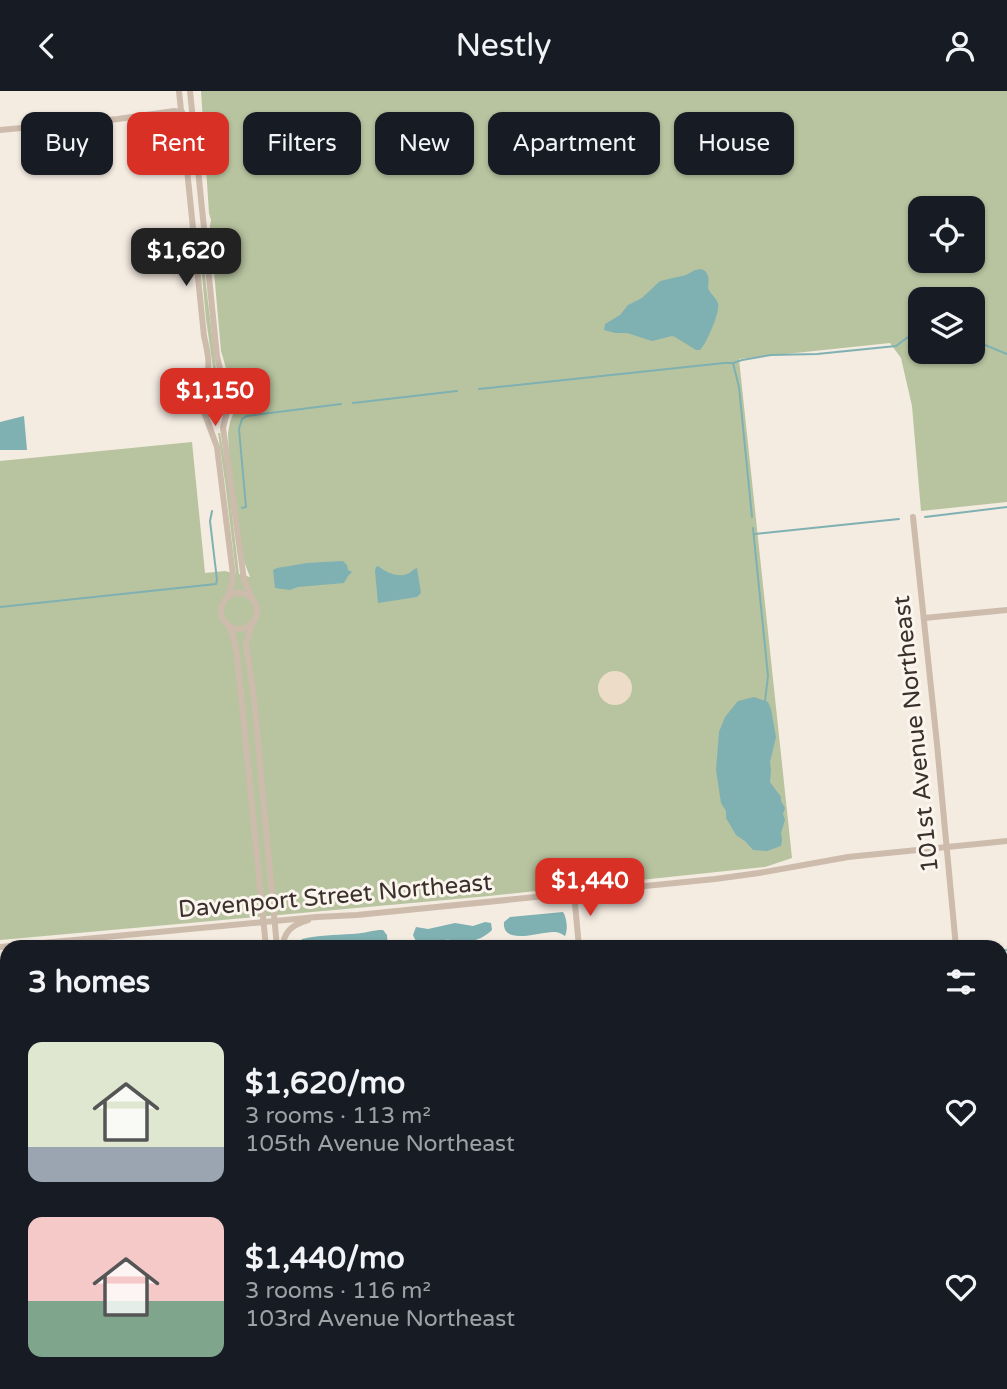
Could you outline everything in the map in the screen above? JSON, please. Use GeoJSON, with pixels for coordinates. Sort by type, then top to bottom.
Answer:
{"type":"FeatureCollection","features":[{"type":"Feature","properties":{"kind":"street"},"geometry":{"type":"LineString","coordinates":[[179,91],[180,112]]}},
{"type":"Feature","properties":{"kind":"street"},"geometry":{"type":"LineString","coordinates":[[190,91],[217,356],[231,396],[223,428],[244,580],[257,612],[246,643],[254,699],[276,940]]}},
{"type":"Feature","properties":{"kind":"street"},"geometry":{"type":"LineString","coordinates":[[167,112],[191,111]]}},
{"type":"Feature","properties":{"kind":"street"},"geometry":{"type":"LineString","coordinates":[[0,130],[127,118]]}},
{"type":"Feature","properties":{"kind":"street"},"geometry":{"type":"LineString","coordinates":[[187,175],[208,364],[198,397],[216,447],[233,575],[221,615],[233,636],[237,654],[265,940]]}},
{"type":"Feature","properties":{"kind":"street"},"geometry":{"type":"LineString","coordinates":[[203,385],[212,381],[226,386]]}},
{"type":"Feature","properties":{"kind":"street"},"geometry":{"type":"LineString","coordinates":[[204,412],[215,415],[228,407]]}},
{"type":"Feature","properties":{"kind":"street","name":"101st Avenue Northeast"},"geometry":{"type":"LineString","coordinates":[[914,517],[955,940]]}},
{"type":"Feature","properties":{"kind":"street"},"geometry":{"type":"LineString","coordinates":[[228,597],[238,593],[253,600]]}},
{"type":"Feature","properties":{"kind":"street"},"geometry":{"type":"LineString","coordinates":[[925,618],[1007,610]]}},
{"type":"Feature","properties":{"kind":"street"},"geometry":{"type":"LineString","coordinates":[[228,626],[244,629],[253,622]]}},
{"type":"Feature","properties":{"kind":"street","name":"Davenport Street Northeast"},"geometry":{"type":"LineString","coordinates":[[74,940],[574,893],[743,875],[848,857],[1007,841]]}},
{"type":"Feature","properties":{"kind":"street"},"geometry":{"type":"LineString","coordinates":[[574,893],[578,940]]}},
{"type":"Feature","properties":{"kind":"street"},"geometry":{"type":"LineString","coordinates":[[285,940],[286,934],[294,926],[317,917]]}},
{"type":"Feature","properties":{"kind":"green space"},"geometry":{"type":"Polygon","coordinates":[[[201,91],[1007,91],[1007,502],[921,511],[912,406],[901,358],[890,343],[739,359],[792,858],[765,867],[489,896],[0,940],[0,461],[192,442],[205,573],[225,571],[236,574],[220,433],[239,574],[250,577],[240,551],[229,459],[228,433],[238,395],[228,375],[221,351],[207,175],[229,175],[229,112],[202,112],[201,91]]]}},
{"type":"Feature","properties":{"kind":"green space"},"geometry":{"type":"Polygon","coordinates":[[[199,243],[216,368],[213,368],[206,319],[199,243]]]}},
{"type":"Feature","properties":{"kind":"shaded area"},"geometry":{"type":"Polygon","coordinates":[[[615,671],[627,676],[632,688],[627,700],[615,705],[603,700],[598,688],[603,676],[615,671]]]}},
{"type":"Feature","properties":{"kind":"water"},"geometry":{"type":"Polygon","coordinates":[[[701,269],[707,274],[708,288],[718,307],[706,342],[700,350],[672,336],[652,341],[627,333],[604,330],[605,324],[620,315],[628,305],[642,298],[660,281],[701,269]]]}},
{"type":"Feature","properties":{"kind":"water"},"geometry":{"type":"Polygon","coordinates":[[[24,416],[27,450],[0,450],[0,422],[24,416]]]}},
{"type":"Feature","properties":{"kind":"water"},"geometry":{"type":"Polygon","coordinates":[[[343,561],[352,572],[344,583],[290,590],[275,588],[273,570],[277,568],[343,561]]]}},
{"type":"Feature","properties":{"kind":"water"},"geometry":{"type":"Polygon","coordinates":[[[378,566],[396,575],[417,568],[421,593],[417,597],[378,603],[375,571],[378,566]]]}},
{"type":"Feature","properties":{"kind":"water"},"geometry":{"type":"Polygon","coordinates":[[[754,697],[768,702],[771,709],[776,737],[770,762],[770,782],[785,808],[781,846],[767,851],[753,850],[736,835],[721,803],[716,770],[719,732],[725,717],[738,701],[754,697]]]}},
{"type":"Feature","properties":{"kind":"water"},"geometry":{"type":"Polygon","coordinates":[[[563,912],[567,924],[565,936],[553,932],[515,936],[505,929],[504,922],[510,917],[563,912]]]}},
{"type":"Feature","properties":{"kind":"water"},"geometry":{"type":"Polygon","coordinates":[[[455,923],[473,926],[491,923],[492,930],[476,940],[416,940],[413,935],[416,927],[428,929],[455,923]]]}},
{"type":"Feature","properties":{"kind":"water"},"geometry":{"type":"Polygon","coordinates":[[[383,930],[387,940],[301,940],[327,935],[383,930]]]}},
{"type":"Feature","properties":{"kind":"waterway"},"geometry":{"type":"LineString","coordinates":[[733,363],[771,355],[817,354],[896,346],[908,337]]}},
{"type":"Feature","properties":{"kind":"waterway"},"geometry":{"type":"LineString","coordinates":[[985,345],[1007,354]]}},
{"type":"Feature","properties":{"kind":"waterway"},"geometry":{"type":"LineString","coordinates":[[479,389],[733,363],[739,387],[752,517]]}},
{"type":"Feature","properties":{"kind":"waterway"},"geometry":{"type":"LineString","coordinates":[[353,403],[457,391]]}},
{"type":"Feature","properties":{"kind":"waterway"},"geometry":{"type":"LineString","coordinates":[[242,508],[246,507],[239,429],[242,419],[247,416],[341,404]]}},
{"type":"Feature","properties":{"kind":"waterway"},"geometry":{"type":"LineString","coordinates":[[925,517],[1007,507]]}},
{"type":"Feature","properties":{"kind":"waterway"},"geometry":{"type":"LineString","coordinates":[[0,607],[216,584],[210,521],[212,511]]}},
{"type":"Feature","properties":{"kind":"waterway"},"geometry":{"type":"LineString","coordinates":[[755,534],[899,519]]}},
{"type":"Feature","properties":{"kind":"waterway"},"geometry":{"type":"LineString","coordinates":[[753,528],[768,676],[765,701]]}}]}
